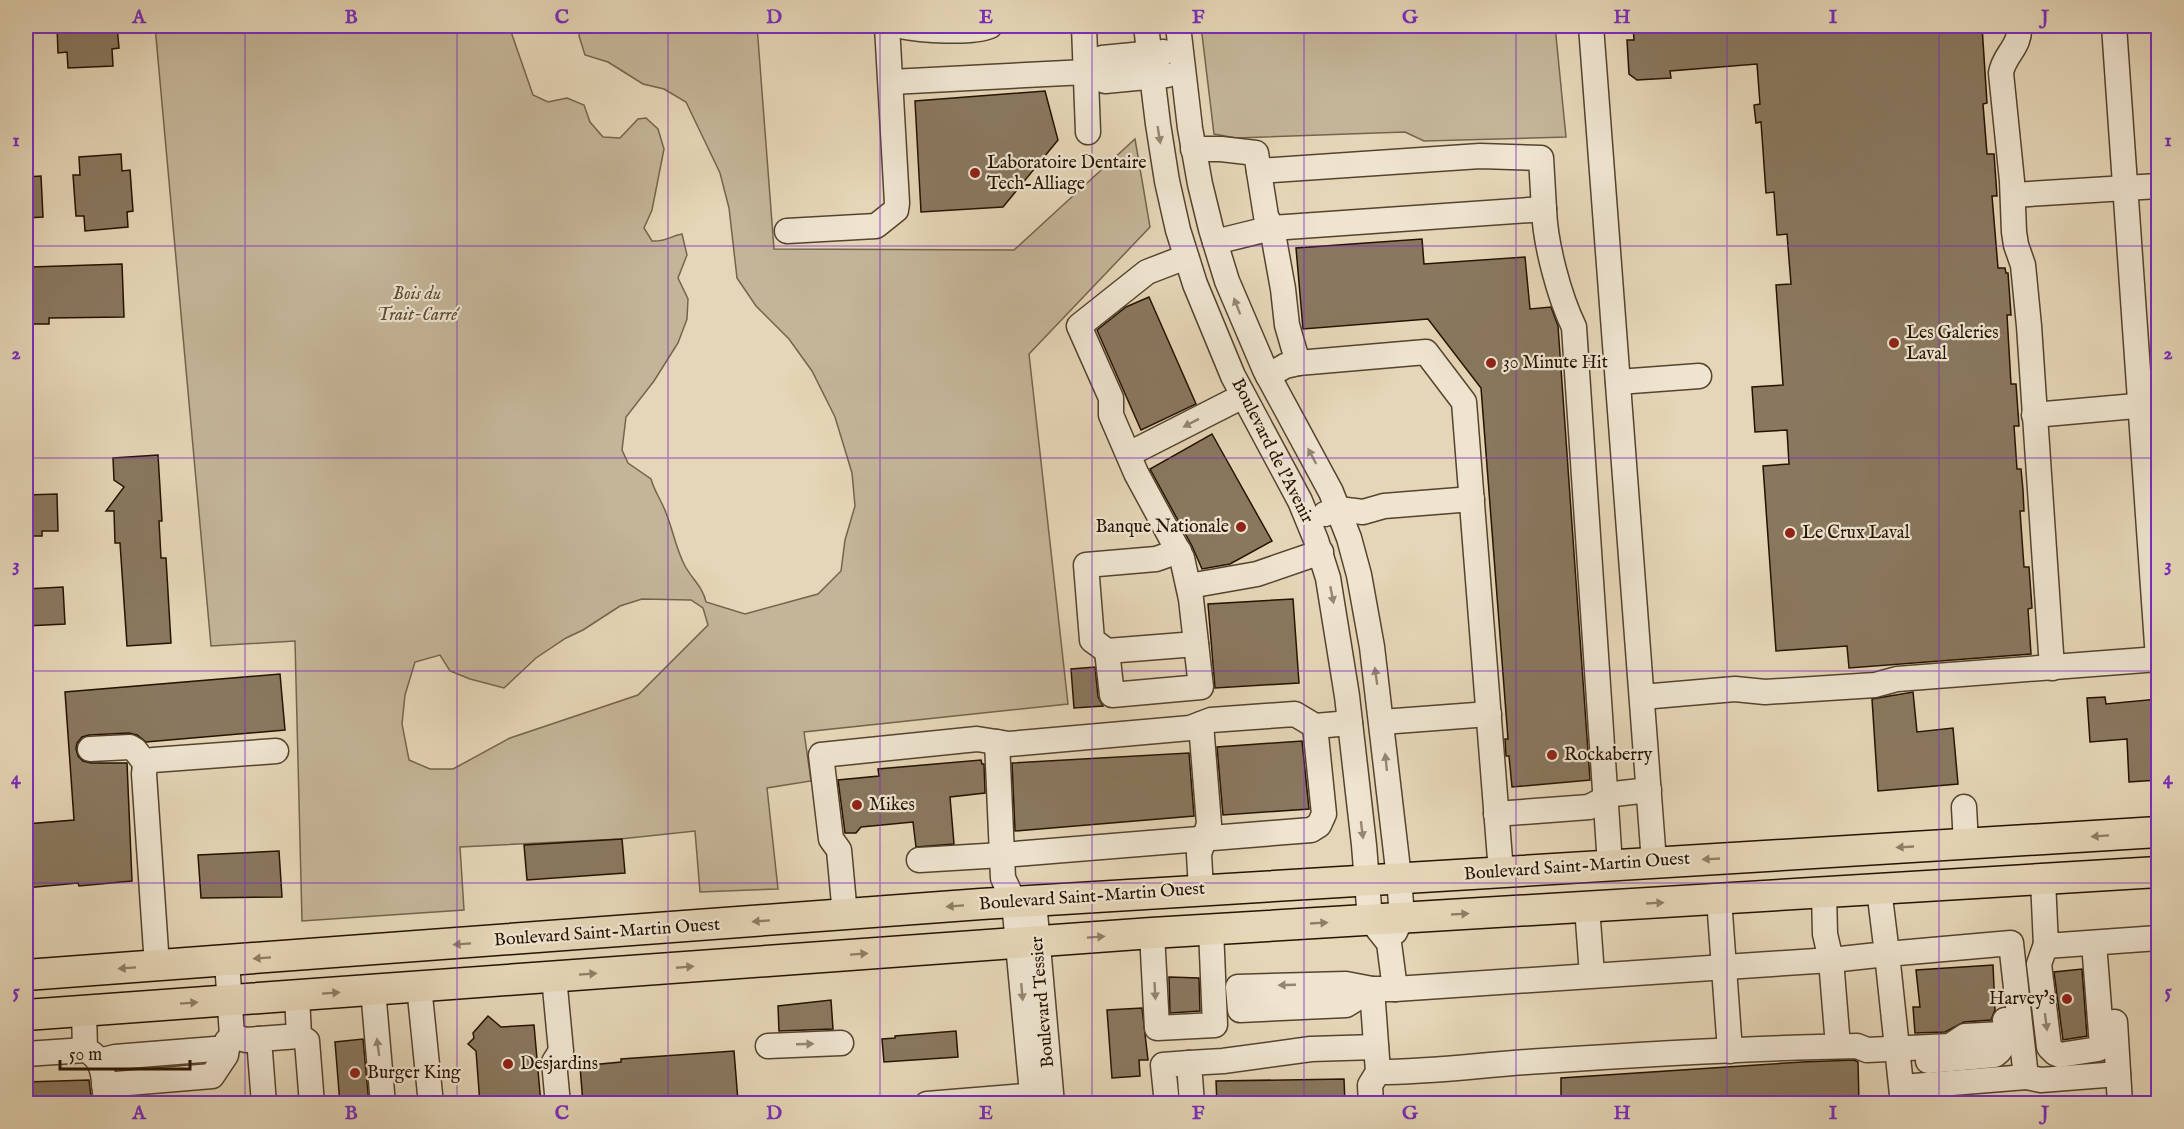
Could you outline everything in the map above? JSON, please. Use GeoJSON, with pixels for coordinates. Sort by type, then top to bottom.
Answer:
{"type":"FeatureCollection","features":[{"type":"Feature","properties":{"kind":"main road","name":"Boulevard Saint-Martin Ouest"},"geometry":{"type":"LineString","coordinates":[[26,975],[1201,890],[2158,832]]}},
{"type":"Feature","properties":{"kind":"main road"},"geometry":{"type":"LineString","coordinates":[[26,1016],[1211,929],[1370,920],[1395,930],[1587,907],[2158,872]]}},
{"type":"Feature","properties":{"kind":"street"},"geometry":{"type":"LineString","coordinates":[[787,231],[873,226],[896,210],[891,82],[886,26]]}},
{"type":"Feature","properties":{"kind":"street"},"geometry":{"type":"LineString","coordinates":[[900,26],[970,30],[990,26]]}},
{"type":"Feature","properties":{"kind":"street"},"geometry":{"type":"LineString","coordinates":[[1084,26],[1088,132]]}},
{"type":"Feature","properties":{"kind":"street","name":"Boulevard de l'Avenir"},"geometry":{"type":"LineString","coordinates":[[1146,26],[1169,189],[1186,257],[1211,326],[1243,396],[1309,520],[1321,552],[1332,593],[1350,723],[1370,920]]}},
{"type":"Feature","properties":{"kind":"street","name":"Boulevard de l'Avenir"},"geometry":{"type":"LineString","coordinates":[[1178,26],[1193,149],[1203,200],[1215,242],[1240,313],[1268,376],[1310,451],[1338,509],[1349,538],[1362,589],[1382,722],[1399,878],[1395,930],[1383,989],[1376,1047],[1378,1072],[1370,1085],[1371,1104]]}},
{"type":"Feature","properties":{"kind":"street"},"geometry":{"type":"LineString","coordinates":[[1591,26],[1654,862]]}},
{"type":"Feature","properties":{"kind":"street"},"geometry":{"type":"LineString","coordinates":[[2019,26],[2018,41],[2004,64],[2001,74],[2016,245],[2025,279],[2052,668]]}},
{"type":"Feature","properties":{"kind":"street"},"geometry":{"type":"LineString","coordinates":[[1642,697],[1735,689],[1765,692],[1875,685],[1897,679],[2158,659],[2149,405],[2125,189],[2114,26]]}},
{"type":"Feature","properties":{"kind":"street"},"geometry":{"type":"LineString","coordinates":[[891,82],[1086,72],[1105,81],[1151,65],[1182,62]]}},
{"type":"Feature","properties":{"kind":"street"},"geometry":{"type":"LineString","coordinates":[[1193,149],[1256,153],[1266,216],[1272,228],[1283,289],[1287,325],[1298,363]]}},
{"type":"Feature","properties":{"kind":"street"},"geometry":{"type":"LineString","coordinates":[[1259,171],[1480,156],[1541,158],[1547,240],[1565,309],[1574,327],[1610,865]]}},
{"type":"Feature","properties":{"kind":"street"},"geometry":{"type":"LineString","coordinates":[[2013,195],[2158,186]]}},
{"type":"Feature","properties":{"kind":"street"},"geometry":{"type":"LineString","coordinates":[[1215,242],[1272,228],[1544,209]]}},
{"type":"Feature","properties":{"kind":"street"},"geometry":{"type":"LineString","coordinates":[[1179,551],[1156,559],[1086,565],[1091,648],[1112,695],[1201,687],[1189,586],[1179,551],[1136,473],[1111,415],[1111,398],[1079,326],[1147,272],[1186,257]]}},
{"type":"Feature","properties":{"kind":"street"},"geometry":{"type":"LineString","coordinates":[[1268,376],[1285,366],[1298,363],[1426,352],[1464,402],[1501,872]]}},
{"type":"Feature","properties":{"kind":"street"},"geometry":{"type":"LineString","coordinates":[[1618,382],[1699,376]]}},
{"type":"Feature","properties":{"kind":"street"},"geometry":{"type":"LineString","coordinates":[[1129,454],[1243,396]]}},
{"type":"Feature","properties":{"kind":"street"},"geometry":{"type":"LineString","coordinates":[[2034,415],[2149,405]]}},
{"type":"Feature","properties":{"kind":"street"},"geometry":{"type":"LineString","coordinates":[[1309,520],[1338,509],[1363,512],[1384,506],[1472,499]]}},
{"type":"Feature","properties":{"kind":"street"},"geometry":{"type":"LineString","coordinates":[[1189,586],[1257,574],[1321,552]]}},
{"type":"Feature","properties":{"kind":"street"},"geometry":{"type":"LineString","coordinates":[[1091,648],[1196,644]]}},
{"type":"Feature","properties":{"kind":"street"},"geometry":{"type":"LineString","coordinates":[[845,915],[838,850],[831,839],[822,755],[977,739],[1009,744],[1190,728],[1211,720],[1295,714],[1315,726],[1350,723]]}},
{"type":"Feature","properties":{"kind":"street"},"geometry":{"type":"LineString","coordinates":[[1382,722],[1489,714]]}},
{"type":"Feature","properties":{"kind":"street"},"geometry":{"type":"LineString","coordinates":[[1201,724],[1209,824],[1199,854],[1201,890]]}},
{"type":"Feature","properties":{"kind":"street"},"geometry":{"type":"LineString","coordinates":[[919,860],[1306,831],[1318,825],[1324,818],[1315,726]]}},
{"type":"Feature","properties":{"kind":"street","name":"Boulevard Tessier"},"geometry":{"type":"LineString","coordinates":[[997,742],[1003,878],[1024,902],[1042,1099]]}},
{"type":"Feature","properties":{"kind":"street"},"geometry":{"type":"LineString","coordinates":[[90,749],[130,747],[146,764]]}},
{"type":"Feature","properties":{"kind":"street"},"geometry":{"type":"LineString","coordinates":[[157,966],[144,774],[146,764],[153,760],[276,751]]}},
{"type":"Feature","properties":{"kind":"street"},"geometry":{"type":"LineString","coordinates":[[1497,814],[1589,807],[1614,794],[1649,790]]}},
{"type":"Feature","properties":{"kind":"street"},"geometry":{"type":"LineString","coordinates":[[1964,807],[1966,844]]}},
{"type":"Feature","properties":{"kind":"street"},"geometry":{"type":"LineString","coordinates":[[2043,880],[2046,944],[2039,964],[2049,1047],[2060,1055],[2098,1049],[2102,1046],[2102,942]]}},
{"type":"Feature","properties":{"kind":"street"},"geometry":{"type":"LineString","coordinates":[[1880,889],[1902,1096],[2026,1077],[2041,1080],[2118,1074]]}},
{"type":"Feature","properties":{"kind":"street"},"geometry":{"type":"LineString","coordinates":[[1824,893],[1825,934],[1831,960],[1838,1046]]}},
{"type":"Feature","properties":{"kind":"street"},"geometry":{"type":"LineString","coordinates":[[1719,899],[1730,1051]]}},
{"type":"Feature","properties":{"kind":"street"},"geometry":{"type":"LineString","coordinates":[[1587,907],[1592,975]]}},
{"type":"Feature","properties":{"kind":"street"},"geometry":{"type":"LineString","coordinates":[[1152,933],[1158,1028],[1215,1026],[1211,929]]}},
{"type":"Feature","properties":{"kind":"street"},"geometry":{"type":"LineString","coordinates":[[2046,944],[2046,946],[2158,938]]}},
{"type":"Feature","properties":{"kind":"street"},"geometry":{"type":"LineString","coordinates":[[2102,942],[2120,1104]]}},
{"type":"Feature","properties":{"kind":"street"},"geometry":{"type":"LineString","coordinates":[[1383,989],[1831,960],[2011,943],[2010,1038],[2026,1077]]}},
{"type":"Feature","properties":{"kind":"street"},"geometry":{"type":"LineString","coordinates":[[84,1011],[92,1056],[105,1094],[212,1076],[226,1055],[230,1042],[231,1000],[228,961]]}},
{"type":"Feature","properties":{"kind":"street"},"geometry":{"type":"LineString","coordinates":[[554,977],[561,1051],[554,1062],[558,1104]]}},
{"type":"Feature","properties":{"kind":"street"},"geometry":{"type":"LineString","coordinates":[[419,987],[431,1104]]}},
{"type":"Feature","properties":{"kind":"street"},"geometry":{"type":"LineString","coordinates":[[373,990],[383,1104]]}},
{"type":"Feature","properties":{"kind":"street"},"geometry":{"type":"LineString","coordinates":[[297,996],[299,1036]]}},
{"type":"Feature","properties":{"kind":"street"},"geometry":{"type":"LineString","coordinates":[[26,1054],[115,1057],[246,1040],[299,1036],[308,1041],[312,1104]]}},
{"type":"Feature","properties":{"kind":"street"},"geometry":{"type":"LineString","coordinates":[[1898,1056],[1950,1046],[1965,1036],[2010,1038]]}},
{"type":"Feature","properties":{"kind":"street"},"geometry":{"type":"LineString","coordinates":[[1378,1072],[1442,1071],[1536,1061],[1838,1046],[1857,1046],[1898,1056],[1943,1060],[1991,1057],[1999,1053],[2010,1038]]}},
{"type":"Feature","properties":{"kind":"street"},"geometry":{"type":"LineString","coordinates":[[259,1039],[264,1104]]}},
{"type":"Feature","properties":{"kind":"street"},"geometry":{"type":"LineString","coordinates":[[768,1046],[841,1043]]}},
{"type":"Feature","properties":{"kind":"street"},"geometry":{"type":"LineString","coordinates":[[1167,1104],[1163,1065],[1222,1061],[1311,1049],[1376,1047]]}},
{"type":"Feature","properties":{"kind":"street"},"geometry":{"type":"LineString","coordinates":[[1189,1063],[1192,1104]]}},
{"type":"Feature","properties":{"kind":"street"},"geometry":{"type":"LineString","coordinates":[[927,1104],[1042,1099]]}},
{"type":"Feature","properties":{"kind":"green space","name":"Bois du Trait-Carré"},"geometry":{"type":"Polygon","coordinates":[[[155,26],[509,26],[533,95],[548,102],[567,98],[584,105],[590,122],[603,137],[620,138],[638,119],[646,118],[658,129],[664,149],[652,210],[644,228],[652,241],[661,241],[682,234],[687,255],[678,278],[688,299],[687,319],[678,343],[654,381],[626,417],[622,450],[628,463],[651,479],[682,560],[706,602],[745,614],[818,594],[841,571],[845,540],[855,506],[852,473],[835,417],[812,371],[789,339],[756,306],[737,278],[729,208],[720,173],[686,102],[664,89],[643,84],[608,62],[585,55],[579,36],[581,26],[757,26],[774,249],[1014,250],[1135,139],[1150,227],[1029,354],[1068,704],[804,732],[811,781],[767,788],[778,889],[700,892],[695,831],[620,839],[460,847],[464,910],[302,921],[295,641],[211,646],[155,26]],[[642,599],[620,606],[536,658],[504,688],[450,671],[440,655],[415,662],[405,695],[402,724],[409,760],[430,769],[453,769],[510,738],[638,695],[708,625],[703,608],[691,600],[642,599]]]}},
{"type":"Feature","properties":{"kind":"green space"},"geometry":{"type":"Polygon","coordinates":[[[1201,26],[1555,26],[1566,137],[1424,141],[1405,132],[1236,138],[1214,134],[1201,26]]]}},
{"type":"Feature","properties":{"kind":"building"},"geometry":{"type":"Polygon","coordinates":[[[57,26],[117,26],[119,48],[112,49],[113,66],[68,68],[67,52],[58,53],[57,26]]]}},
{"type":"Feature","properties":{"kind":"building","name":"Les Galeries Laval"},"geometry":{"type":"Polygon","coordinates":[[[1633,26],[1982,26],[1987,103],[1983,104],[1987,154],[1994,154],[1997,196],[1992,196],[1998,268],[2005,268],[2008,273],[2011,315],[2007,315],[2011,384],[2016,384],[2019,426],[2014,426],[2017,469],[2021,469],[2023,490],[2024,511],[2020,511],[2024,567],[2029,567],[2032,608],[2028,609],[2031,654],[1849,668],[1847,646],[1776,651],[1763,466],[1789,464],[1787,430],[1755,432],[1752,387],[1783,385],[1776,285],[1791,284],[1787,234],[1777,235],[1774,192],[1766,193],[1761,122],[1756,123],[1754,105],[1760,104],[1757,64],[1670,71],[1671,78],[1637,80],[1629,74],[1627,40],[1634,40],[1633,26]]]}},
{"type":"Feature","properties":{"kind":"building","name":"Laboratoire Dentaire Tech-Alliage"},"geometry":{"type":"Polygon","coordinates":[[[1045,91],[1058,140],[1003,207],[921,212],[915,101],[1045,91]]]}},
{"type":"Feature","properties":{"kind":"building"},"geometry":{"type":"Polygon","coordinates":[[[121,154],[122,171],[130,170],[133,211],[127,212],[128,227],[85,231],[84,216],[76,216],[73,175],[80,175],[79,157],[121,154]]]}},
{"type":"Feature","properties":{"kind":"building"},"geometry":{"type":"Polygon","coordinates":[[[41,176],[43,217],[26,218],[26,177],[41,176]]]}},
{"type":"Feature","properties":{"kind":"building"},"geometry":{"type":"Polygon","coordinates":[[[1422,239],[1424,264],[1525,257],[1530,309],[1551,307],[1558,326],[1590,780],[1512,787],[1509,756],[1506,756],[1505,739],[1508,739],[1481,388],[1428,319],[1303,329],[1296,248],[1422,239]]]}},
{"type":"Feature","properties":{"kind":"building"},"geometry":{"type":"Polygon","coordinates":[[[122,264],[124,317],[49,318],[49,324],[26,324],[26,269],[122,264]]]}},
{"type":"Feature","properties":{"kind":"building"},"geometry":{"type":"Polygon","coordinates":[[[1149,297],[1196,404],[1141,430],[1097,330],[1126,307],[1149,297]]]}},
{"type":"Feature","properties":{"kind":"building"},"geometry":{"type":"Polygon","coordinates":[[[1212,434],[1272,541],[1230,564],[1202,569],[1150,469],[1212,434]]]}},
{"type":"Feature","properties":{"kind":"building"},"geometry":{"type":"Polygon","coordinates":[[[158,455],[162,521],[159,521],[161,558],[166,558],[171,643],[127,646],[120,543],[115,543],[114,511],[106,511],[124,487],[114,480],[113,458],[158,455]]]}},
{"type":"Feature","properties":{"kind":"building"},"geometry":{"type":"Polygon","coordinates":[[[57,494],[58,531],[42,531],[42,536],[26,536],[26,495],[57,494]]]}},
{"type":"Feature","properties":{"kind":"building"},"geometry":{"type":"Polygon","coordinates":[[[63,587],[65,624],[26,626],[26,589],[63,587]]]}},
{"type":"Feature","properties":{"kind":"building"},"geometry":{"type":"Polygon","coordinates":[[[1293,599],[1299,683],[1215,688],[1208,604],[1293,599]]]}},
{"type":"Feature","properties":{"kind":"building"},"geometry":{"type":"Polygon","coordinates":[[[1095,667],[1098,697],[1103,706],[1074,708],[1071,669],[1095,667]]]}},
{"type":"Feature","properties":{"kind":"building"},"geometry":{"type":"Polygon","coordinates":[[[280,674],[285,730],[146,742],[137,735],[129,733],[82,737],[76,749],[83,761],[127,763],[132,881],[26,888],[26,824],[74,820],[65,692],[280,674]]]}},
{"type":"Feature","properties":{"kind":"building"},"geometry":{"type":"Polygon","coordinates":[[[1913,692],[1917,732],[1953,728],[1958,784],[1878,791],[1872,699],[1913,692]]]}},
{"type":"Feature","properties":{"kind":"building"},"geometry":{"type":"Polygon","coordinates":[[[2105,697],[2106,704],[2158,699],[2158,780],[2129,782],[2127,739],[2090,742],[2087,698],[2105,697]]]}},
{"type":"Feature","properties":{"kind":"building"},"geometry":{"type":"Polygon","coordinates":[[[1302,741],[1309,809],[1223,815],[1217,747],[1302,741]]]}},
{"type":"Feature","properties":{"kind":"building"},"geometry":{"type":"Polygon","coordinates":[[[1189,753],[1194,816],[1015,831],[1012,763],[1189,753]]]}},
{"type":"Feature","properties":{"kind":"building"},"geometry":{"type":"Polygon","coordinates":[[[981,760],[984,764],[985,793],[950,797],[954,844],[916,847],[913,822],[861,827],[856,833],[845,833],[838,780],[879,776],[878,769],[981,760]]]}},
{"type":"Feature","properties":{"kind":"building"},"geometry":{"type":"Polygon","coordinates":[[[622,839],[625,873],[527,880],[524,845],[622,839]]]}},
{"type":"Feature","properties":{"kind":"building"},"geometry":{"type":"Polygon","coordinates":[[[279,851],[282,897],[201,898],[198,855],[279,851]]]}},
{"type":"Feature","properties":{"kind":"building"},"geometry":{"type":"Polygon","coordinates":[[[1993,965],[1995,1010],[1991,1020],[1964,1022],[1945,1032],[1915,1033],[1913,1007],[1920,1007],[1916,970],[1993,965]]]}},
{"type":"Feature","properties":{"kind":"building"},"geometry":{"type":"Polygon","coordinates":[[[2082,969],[2087,1036],[2063,1040],[2054,972],[2082,969]]]}},
{"type":"Feature","properties":{"kind":"building"},"geometry":{"type":"Polygon","coordinates":[[[1169,977],[1199,978],[1200,1011],[1170,1013],[1169,977]]]}},
{"type":"Feature","properties":{"kind":"building"},"geometry":{"type":"Polygon","coordinates":[[[831,1000],[833,1029],[779,1031],[778,1006],[831,1000]]]}},
{"type":"Feature","properties":{"kind":"building"},"geometry":{"type":"Polygon","coordinates":[[[1142,1008],[1148,1060],[1139,1060],[1140,1076],[1112,1078],[1107,1010],[1142,1008]]]}},
{"type":"Feature","properties":{"kind":"building"},"geometry":{"type":"Polygon","coordinates":[[[488,1016],[501,1027],[534,1025],[541,1104],[480,1104],[476,1051],[468,1044],[474,1038],[473,1033],[488,1016]]]}},
{"type":"Feature","properties":{"kind":"building"},"geometry":{"type":"Polygon","coordinates":[[[956,1031],[958,1057],[884,1062],[882,1039],[956,1031]]]}},
{"type":"Feature","properties":{"kind":"building","name":"Burger King"},"geometry":{"type":"Polygon","coordinates":[[[363,1039],[369,1104],[340,1104],[335,1042],[363,1039]]]}},
{"type":"Feature","properties":{"kind":"building"},"geometry":{"type":"Polygon","coordinates":[[[734,1051],[738,1101],[709,1104],[583,1104],[580,1066],[621,1062],[621,1059],[734,1051]]]}},
{"type":"Feature","properties":{"kind":"building"},"geometry":{"type":"Polygon","coordinates":[[[1854,1060],[1858,1062],[1859,1104],[1561,1104],[1561,1078],[1854,1060]]]}},
{"type":"Feature","properties":{"kind":"building"},"geometry":{"type":"Polygon","coordinates":[[[1344,1079],[1345,1104],[1217,1104],[1216,1081],[1344,1079]]]}},
{"type":"Feature","properties":{"kind":"building"},"geometry":{"type":"Polygon","coordinates":[[[89,1080],[92,1104],[26,1104],[26,1082],[89,1080]]]}},
{"type":"Feature","properties":{"kind":"place","name":"Laboratoire Dentaire Tech-Alliage"},"geometry":{"type":"Point","coordinates":[975,173]}},
{"type":"Feature","properties":{"kind":"place","name":"Les Galeries Laval"},"geometry":{"type":"Point","coordinates":[1894,343]}},
{"type":"Feature","properties":{"kind":"place","name":"30 Minute Hit"},"geometry":{"type":"Point","coordinates":[1491,363]}},
{"type":"Feature","properties":{"kind":"place","name":"Banque Nationale"},"geometry":{"type":"Point","coordinates":[1241,527]}},
{"type":"Feature","properties":{"kind":"place","name":"Le Crux Laval"},"geometry":{"type":"Point","coordinates":[1790,533]}},
{"type":"Feature","properties":{"kind":"place","name":"Rockaberry"},"geometry":{"type":"Point","coordinates":[1552,755]}},
{"type":"Feature","properties":{"kind":"place","name":"Mikes"},"geometry":{"type":"Point","coordinates":[857,805]}},
{"type":"Feature","properties":{"kind":"place","name":"Harvey's"},"geometry":{"type":"Point","coordinates":[2067,999]}},
{"type":"Feature","properties":{"kind":"place","name":"Desjardins"},"geometry":{"type":"Point","coordinates":[508,1064]}},
{"type":"Feature","properties":{"kind":"place","name":"Burger King"},"geometry":{"type":"Point","coordinates":[355,1073]}}]}
